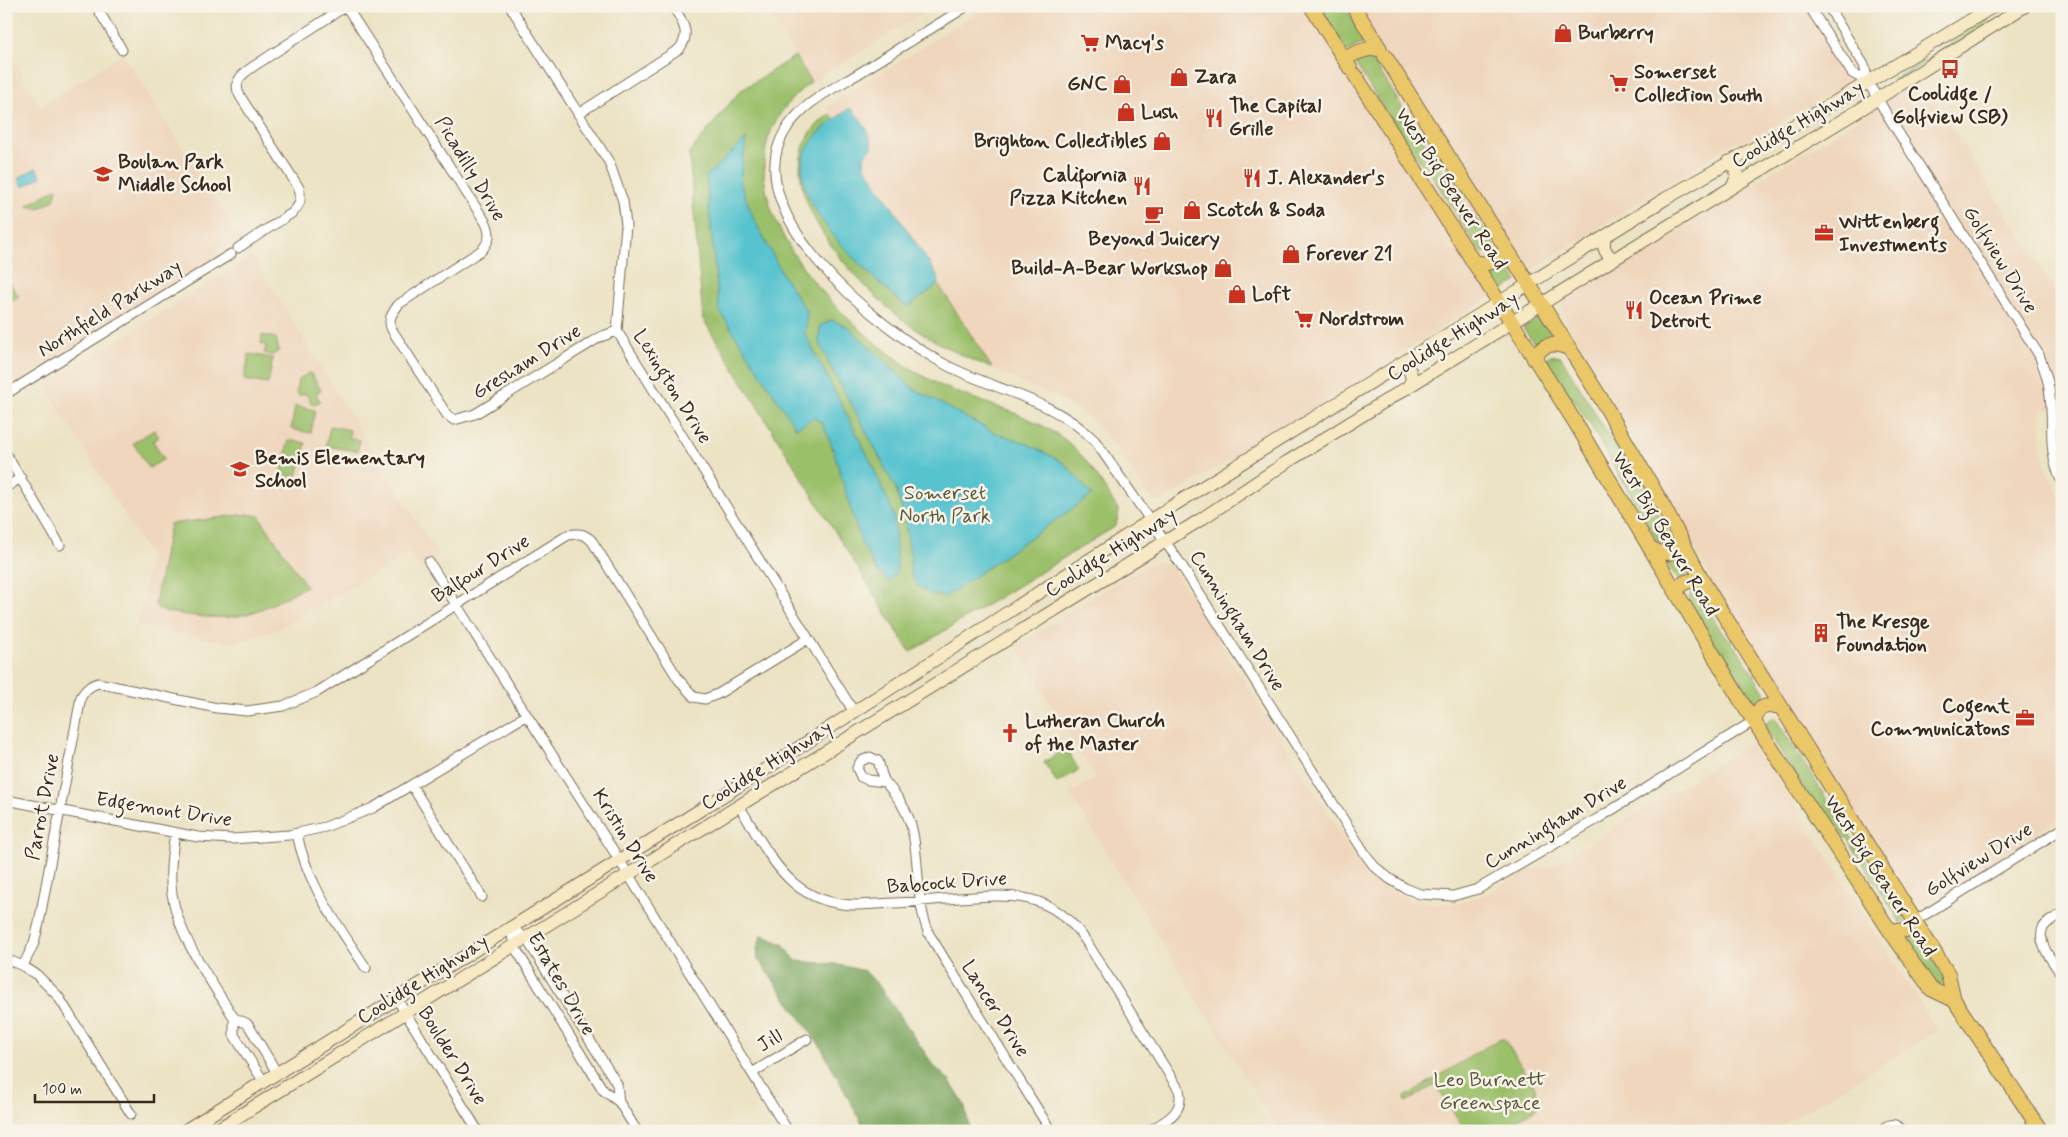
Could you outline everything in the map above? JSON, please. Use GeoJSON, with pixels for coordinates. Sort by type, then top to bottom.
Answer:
{"type":"FeatureCollection","features":[{"type":"Feature","properties":{"kind":"main road","name":"West Big Beaver Road"},"geometry":{"type":"LineString","coordinates":[[1311,6],[1512,323],[1649,547],[1739,699],[1755,720],[1888,928],[1931,989],[1954,1000]]}},
{"type":"Feature","properties":{"kind":"main road","name":"West Big Beaver Road"},"geometry":{"type":"LineString","coordinates":[[1353,6],[1627,440],[1705,585],[1948,974],[1954,1000],[2041,1131]]}},
{"type":"Feature","properties":{"kind":"main road"},"geometry":{"type":"LineString","coordinates":[[1995,6],[1994,16],[2000,22]]}},
{"type":"Feature","properties":{"kind":"main road","name":"Coolidge Highway"},"geometry":{"type":"LineString","coordinates":[[184,1131],[734,790],[1150,521],[1400,364],[1728,162],[1868,82],[1995,6]]}},
{"type":"Feature","properties":{"kind":"main road","name":"Coolidge Highway"},"geometry":{"type":"LineString","coordinates":[[216,1131],[1165,541],[1274,470],[2025,6]]}},
{"type":"Feature","properties":{"kind":"main road"},"geometry":{"type":"LineString","coordinates":[[1350,67],[1366,48],[1382,52]]}},
{"type":"Feature","properties":{"kind":"main road"},"geometry":{"type":"LineString","coordinates":[[1728,162],[1735,168],[1738,175],[1733,187]]}},
{"type":"Feature","properties":{"kind":"main road"},"geometry":{"type":"LineString","coordinates":[[1605,237],[1603,247],[1606,253],[1614,259]]}},
{"type":"Feature","properties":{"kind":"main road"},"geometry":{"type":"LineString","coordinates":[[1473,262],[1483,264],[1496,261],[1507,250]]}},
{"type":"Feature","properties":{"kind":"main road"},"geometry":{"type":"LineString","coordinates":[[1534,359],[1541,348],[1551,344],[1562,345],[1570,349]]}},
{"type":"Feature","properties":{"kind":"main road"},"geometry":{"type":"LineString","coordinates":[[1400,364],[1406,366],[1410,371],[1412,379],[1408,388]]}},
{"type":"Feature","properties":{"kind":"main road"},"geometry":{"type":"LineString","coordinates":[[1318,415],[1315,423],[1316,431],[1324,440]]}},
{"type":"Feature","properties":{"kind":"main road"},"geometry":{"type":"LineString","coordinates":[[1268,446],[1276,454],[1278,462],[1274,470]]}},
{"type":"Feature","properties":{"kind":"main road"},"geometry":{"type":"LineString","coordinates":[[1649,547],[1658,552],[1670,553],[1683,542]]}},
{"type":"Feature","properties":{"kind":"main road"},"geometry":{"type":"LineString","coordinates":[[1676,592],[1682,583],[1688,581],[1693,580],[1705,585]]}},
{"type":"Feature","properties":{"kind":"main road"},"geometry":{"type":"LineString","coordinates":[[914,673],[910,684],[918,694]]}},
{"type":"Feature","properties":{"kind":"main road"},"geometry":{"type":"LineString","coordinates":[[874,700],[880,709],[877,720]]}},
{"type":"Feature","properties":{"kind":"main road"},"geometry":{"type":"LineString","coordinates":[[1755,720],[1756,714],[1762,707],[1774,705],[1781,707]]}},
{"type":"Feature","properties":{"kind":"main road"},"geometry":{"type":"LineString","coordinates":[[734,790],[732,798],[739,806]]}},
{"type":"Feature","properties":{"kind":"main road"},"geometry":{"type":"LineString","coordinates":[[1888,928],[1896,931],[1907,930],[1915,921]]}},
{"type":"Feature","properties":{"kind":"street"},"geometry":{"type":"LineString","coordinates":[[96,6],[122,50]]}},
{"type":"Feature","properties":{"kind":"street","name":"Northfield Parkway"},"geometry":{"type":"LineString","coordinates":[[6,394],[234,251],[297,208],[301,195],[299,188],[240,96],[237,81],[240,76],[254,66],[346,6]]}},
{"type":"Feature","properties":{"kind":"street","name":"Picadilly Drive"},"geometry":{"type":"LineString","coordinates":[[346,6],[486,223],[490,234],[489,240],[482,250],[399,304],[390,317],[389,324],[392,330],[443,410],[454,420]]}},
{"type":"Feature","properties":{"kind":"street","name":"Lexington Drive"},"geometry":{"type":"LineString","coordinates":[[510,6],[609,162],[623,201],[626,244],[617,331],[854,712]]}},
{"type":"Feature","properties":{"kind":"street"},"geometry":{"type":"LineString","coordinates":[[578,114],[684,44],[686,32],[684,25],[673,6]]}},
{"type":"Feature","properties":{"kind":"street","name":"Cunningham Drive"},"geometry":{"type":"LineString","coordinates":[[967,6],[822,96],[805,108],[792,121],[778,150],[775,174],[776,187],[784,209],[809,248],[833,277],[872,314],[935,359],[976,379],[1053,409],[1080,427],[1102,450],[1165,541],[1374,866],[1390,879],[1420,894],[1453,896],[1478,889],[1490,884],[1599,818],[1755,720]]}},
{"type":"Feature","properties":{"kind":"street"},"geometry":{"type":"LineString","coordinates":[[1809,6],[1852,73],[1868,82]]}},
{"type":"Feature","properties":{"kind":"street"},"geometry":{"type":"LineString","coordinates":[[1828,6],[1864,65],[1868,82]]}},
{"type":"Feature","properties":{"kind":"street","name":"Golfview Drive"},"geometry":{"type":"LineString","coordinates":[[1868,82],[2038,355],[2050,390],[2051,446],[2055,467],[2062,482]]}},
{"type":"Feature","properties":{"kind":"street","name":"Gresham Drive"},"geometry":{"type":"LineString","coordinates":[[454,420],[475,414],[600,337],[617,331]]}},
{"type":"Feature","properties":{"kind":"street"},"geometry":{"type":"LineString","coordinates":[[6,454],[60,545]]}},
{"type":"Feature","properties":{"kind":"street"},"geometry":{"type":"LineString","coordinates":[[6,487],[21,478]]}},
{"type":"Feature","properties":{"kind":"street","name":"Balfour Drive"},"geometry":{"type":"LineString","coordinates":[[91,685],[98,684],[231,710],[267,709],[284,706],[317,692],[568,535],[577,533],[583,534],[592,541],[679,680],[694,697],[705,699],[718,694],[808,639]]}},
{"type":"Feature","properties":{"kind":"street","name":"Kristin Drive"},"geometry":{"type":"LineString","coordinates":[[429,562],[788,1131]]}},
{"type":"Feature","properties":{"kind":"street","name":"Parrot Drive"},"geometry":{"type":"LineString","coordinates":[[24,966],[34,943],[81,697],[85,689],[91,685]]}},
{"type":"Feature","properties":{"kind":"street","name":"Edgemont Drive"},"geometry":{"type":"LineString","coordinates":[[6,800],[175,833],[232,839],[297,834],[353,817],[393,798],[527,715]]}},
{"type":"Feature","properties":{"kind":"street","name":"Lancer Drive"},"geometry":{"type":"LineString","coordinates":[[885,782],[899,797],[911,826],[919,901],[923,917],[935,944],[1051,1131]]}},
{"type":"Feature","properties":{"kind":"street"},"geometry":{"type":"LineString","coordinates":[[412,786],[482,897]]}},
{"type":"Feature","properties":{"kind":"street","name":"Babcock Drive"},"geometry":{"type":"LineString","coordinates":[[739,806],[783,874],[800,889],[814,896],[844,905],[1009,895],[1042,903],[1059,913],[1075,926],[1091,949],[1176,1085],[1180,1096],[1180,1105],[1173,1115],[1149,1131]]}},
{"type":"Feature","properties":{"kind":"street","name":"Golfview Drive"},"geometry":{"type":"LineString","coordinates":[[1915,921],[2062,828]]}},
{"type":"Feature","properties":{"kind":"street"},"geometry":{"type":"LineString","coordinates":[[175,833],[171,873],[172,895],[180,925],[234,1018],[234,1035],[264,1082]]}},
{"type":"Feature","properties":{"kind":"street"},"geometry":{"type":"LineString","coordinates":[[297,834],[309,874],[366,968]]}},
{"type":"Feature","properties":{"kind":"street"},"geometry":{"type":"LineString","coordinates":[[2062,914],[2045,926],[2042,932],[2044,945],[2062,974]]}},
{"type":"Feature","properties":{"kind":"street","name":"Estates Drive"},"geometry":{"type":"LineString","coordinates":[[511,928],[526,938],[617,1084],[619,1102]]}},
{"type":"Feature","properties":{"kind":"street","name":"Estates Drive"},"geometry":{"type":"LineString","coordinates":[[511,928],[514,946],[604,1090],[619,1102],[637,1131]]}},
{"type":"Feature","properties":{"kind":"street"},"geometry":{"type":"LineString","coordinates":[[6,959],[24,966],[37,975],[58,996],[131,1114]]}},
{"type":"Feature","properties":{"kind":"street","name":"Boulder Drive"},"geometry":{"type":"LineString","coordinates":[[396,999],[474,1129]]}},
{"type":"Feature","properties":{"kind":"street"},"geometry":{"type":"LineString","coordinates":[[234,1018],[249,1026],[277,1073]]}},
{"type":"Feature","properties":{"kind":"street","name":"Jill"},"geometry":{"type":"LineString","coordinates":[[752,1073],[807,1039]]}},
{"type":"Feature","properties":{"kind":"street"},"geometry":{"type":"LineString","coordinates":[[1881,1131],[1885,1126],[1892,1124],[1897,1125],[1902,1131]]}},
{"type":"Feature","properties":{"kind":"shaded area"},"geometry":{"type":"Polygon","coordinates":[[[765,6],[935,6],[811,82],[765,6]]]}},
{"type":"Feature","properties":{"kind":"shaded area"},"geometry":{"type":"Polygon","coordinates":[[[988,6],[1806,6],[1848,72],[1849,77],[1846,86],[1744,142],[1736,141],[1373,372],[1162,501],[1154,501],[1146,493],[1118,449],[1091,419],[1057,397],[992,368],[826,107],[988,6]]]}},
{"type":"Feature","properties":{"kind":"shaded area","name":"Boulan Park Middle School"},"geometry":{"type":"Polygon","coordinates":[[[6,49],[40,106],[123,54],[243,243],[6,391],[6,49]]]}},
{"type":"Feature","properties":{"kind":"shaded area"},"geometry":{"type":"Polygon","coordinates":[[[1921,78],[2062,302],[2062,410],[2041,409],[2041,434],[2042,452],[2046,468],[2062,502],[2062,817],[1928,903],[1921,904],[1914,900],[1865,832],[1718,597],[1702,561],[1609,398],[1598,373],[1564,317],[1561,305],[1567,298],[1579,290],[1833,135],[1921,78]]]}},
{"type":"Feature","properties":{"kind":"shaded area","name":"Bemis Elementary School"},"geometry":{"type":"Polygon","coordinates":[[[252,256],[438,555],[420,567],[410,553],[278,629],[234,644],[137,625],[150,556],[45,386],[252,256]]]}},
{"type":"Feature","properties":{"kind":"shaded area"},"geometry":{"type":"Polygon","coordinates":[[[1159,561],[1172,568],[1356,858],[1370,876],[1389,889],[1410,900],[1438,904],[1458,903],[1488,894],[1528,870],[1552,867],[1754,741],[1937,1031],[1772,1131],[1278,1131],[1070,793],[1095,778],[1016,646],[1141,567],[1159,561]]]}},
{"type":"Feature","properties":{"kind":"green space"},"geometry":{"type":"Polygon","coordinates":[[[1319,6],[1344,6],[1367,42],[1349,51],[1346,50],[1319,6]]]}},
{"type":"Feature","properties":{"kind":"green space"},"geometry":{"type":"Polygon","coordinates":[[[1987,17],[1990,23],[1893,84],[1891,81],[1946,47],[1970,27],[1987,17]]]}},
{"type":"Feature","properties":{"kind":"green space","name":"Somerset North Park"},"geometry":{"type":"Polygon","coordinates":[[[795,56],[811,82],[777,119],[764,160],[769,202],[788,244],[816,285],[851,321],[888,352],[923,376],[956,392],[1040,424],[1066,440],[1092,468],[1119,511],[1116,526],[910,652],[703,319],[689,153],[740,91],[795,56]]]}},
{"type":"Feature","properties":{"kind":"green space"},"geometry":{"type":"Polygon","coordinates":[[[1366,56],[1375,64],[1468,211],[1486,230],[1494,243],[1492,252],[1480,252],[1430,172],[1412,153],[1355,63],[1366,56]]]}},
{"type":"Feature","properties":{"kind":"green space"},"geometry":{"type":"Polygon","coordinates":[[[830,114],[992,368],[960,354],[911,326],[864,285],[840,257],[819,227],[805,196],[800,166],[807,138],[830,114]]]}},
{"type":"Feature","properties":{"kind":"green space"},"geometry":{"type":"Polygon","coordinates":[[[57,188],[54,200],[38,209],[27,206],[57,188]]]}},
{"type":"Feature","properties":{"kind":"green space"},"geometry":{"type":"Polygon","coordinates":[[[1506,262],[1517,281],[1501,291],[1487,271],[1506,262]]]}},
{"type":"Feature","properties":{"kind":"green space"},"geometry":{"type":"Polygon","coordinates":[[[6,277],[19,297],[6,305],[6,277]]]}},
{"type":"Feature","properties":{"kind":"green space"},"geometry":{"type":"Polygon","coordinates":[[[1540,317],[1554,338],[1536,346],[1523,328],[1540,317]]]}},
{"type":"Feature","properties":{"kind":"green space"},"geometry":{"type":"Polygon","coordinates":[[[262,335],[276,338],[279,351],[272,355],[264,353],[266,345],[261,344],[262,335]]]}},
{"type":"Feature","properties":{"kind":"green space"},"geometry":{"type":"Polygon","coordinates":[[[249,354],[273,358],[268,384],[244,380],[249,354]]]}},
{"type":"Feature","properties":{"kind":"green space"},"geometry":{"type":"Polygon","coordinates":[[[1550,355],[1561,357],[1627,465],[1642,484],[1670,535],[1669,542],[1666,544],[1658,541],[1590,425],[1574,400],[1558,382],[1547,365],[1550,355]]]}},
{"type":"Feature","properties":{"kind":"green space"},"geometry":{"type":"Polygon","coordinates":[[[310,372],[321,390],[317,392],[320,401],[313,405],[305,393],[299,396],[296,392],[298,380],[310,372]]]}},
{"type":"Feature","properties":{"kind":"green space"},"geometry":{"type":"Polygon","coordinates":[[[295,406],[315,410],[311,433],[291,429],[295,406]]]}},
{"type":"Feature","properties":{"kind":"green space"},"geometry":{"type":"Polygon","coordinates":[[[330,426],[350,430],[349,438],[360,440],[357,451],[326,446],[330,426]]]}},
{"type":"Feature","properties":{"kind":"green space"},"geometry":{"type":"Polygon","coordinates":[[[154,430],[159,437],[153,441],[164,459],[149,468],[133,443],[154,430]]]}},
{"type":"Feature","properties":{"kind":"green space"},"geometry":{"type":"Polygon","coordinates":[[[289,440],[306,443],[297,476],[291,474],[289,483],[283,482],[285,473],[282,471],[289,440]]]}},
{"type":"Feature","properties":{"kind":"green space"},"geometry":{"type":"Polygon","coordinates":[[[247,514],[259,516],[306,586],[265,608],[238,616],[202,617],[165,612],[158,609],[155,604],[170,524],[247,514]]]}},
{"type":"Feature","properties":{"kind":"green space"},"geometry":{"type":"Polygon","coordinates":[[[1680,556],[1691,573],[1678,580],[1667,562],[1674,561],[1680,556]]]}},
{"type":"Feature","properties":{"kind":"green space"},"geometry":{"type":"Polygon","coordinates":[[[1692,591],[1699,595],[1721,631],[1739,651],[1767,697],[1750,703],[1688,600],[1692,591]]]}},
{"type":"Feature","properties":{"kind":"green space"},"geometry":{"type":"Polygon","coordinates":[[[1775,718],[1866,861],[1883,879],[1907,918],[1901,923],[1848,840],[1811,800],[1764,725],[1768,723],[1768,720],[1775,718]]]}},
{"type":"Feature","properties":{"kind":"green space"},"geometry":{"type":"Polygon","coordinates":[[[1066,749],[1079,770],[1057,783],[1044,762],[1066,749]]]}},
{"type":"Feature","properties":{"kind":"green space"},"geometry":{"type":"Polygon","coordinates":[[[1917,934],[1946,981],[1936,987],[1904,939],[1917,934]]]}},
{"type":"Feature","properties":{"kind":"green space"},"geometry":{"type":"Polygon","coordinates":[[[762,935],[783,944],[796,961],[835,964],[865,971],[879,986],[934,1066],[949,1080],[964,1104],[970,1131],[866,1131],[821,1047],[758,959],[757,948],[762,935]]]}},
{"type":"Feature","properties":{"kind":"green space","name":"Leo Burnett Greenspace"},"geometry":{"type":"Polygon","coordinates":[[[1499,1039],[1504,1039],[1535,1087],[1537,1108],[1500,1131],[1465,1131],[1436,1084],[1406,1102],[1405,1097],[1499,1039]]]}},
{"type":"Feature","properties":{"kind":"water"},"geometry":{"type":"Polygon","coordinates":[[[850,108],[865,126],[870,137],[872,148],[864,156],[864,165],[937,275],[939,283],[907,307],[852,257],[833,235],[817,213],[806,190],[802,168],[808,147],[821,131],[850,108]]]}},
{"type":"Feature","properties":{"kind":"water"},"geometry":{"type":"Polygon","coordinates":[[[746,139],[740,182],[753,217],[783,275],[807,312],[805,334],[871,462],[894,515],[897,571],[889,582],[876,570],[861,542],[831,443],[822,423],[813,418],[796,428],[719,310],[706,176],[746,139]]]}},
{"type":"Feature","properties":{"kind":"water"},"geometry":{"type":"Polygon","coordinates":[[[36,168],[41,177],[23,187],[18,178],[36,168]]]}},
{"type":"Feature","properties":{"kind":"water"},"geometry":{"type":"Polygon","coordinates":[[[832,320],[848,327],[914,389],[993,432],[1026,443],[1064,463],[1092,495],[945,597],[930,594],[916,584],[910,572],[911,558],[905,522],[896,489],[819,342],[820,326],[832,320]]]}},
{"type":"Feature","properties":{"kind":"place","name":"Burberry"},"geometry":{"type":"Point","coordinates":[1563,33]}},
{"type":"Feature","properties":{"kind":"place","name":"Macy's"},"geometry":{"type":"Point","coordinates":[1090,43]}},
{"type":"Feature","properties":{"kind":"place","name":"Coolidge / Golfview (SB)"},"geometry":{"type":"Point","coordinates":[1950,69]}},
{"type":"Feature","properties":{"kind":"place","name":"Zara"},"geometry":{"type":"Point","coordinates":[1179,77]}},
{"type":"Feature","properties":{"kind":"place","name":"Somerset Collection South"},"geometry":{"type":"Point","coordinates":[1619,83]}},
{"type":"Feature","properties":{"kind":"place","name":"GNC"},"geometry":{"type":"Point","coordinates":[1122,84]}},
{"type":"Feature","properties":{"kind":"place","name":"Lush"},"geometry":{"type":"Point","coordinates":[1126,112]}},
{"type":"Feature","properties":{"kind":"place","name":"The Capital Grille"},"geometry":{"type":"Point","coordinates":[1214,118]}},
{"type":"Feature","properties":{"kind":"place","name":"Brighton Collectibles"},"geometry":{"type":"Point","coordinates":[1162,141]}},
{"type":"Feature","properties":{"kind":"place","name":"Boulan Park Middle School"},"geometry":{"type":"Point","coordinates":[103,174]}},
{"type":"Feature","properties":{"kind":"place","name":"J. Alexander's"},"geometry":{"type":"Point","coordinates":[1252,178]}},
{"type":"Feature","properties":{"kind":"place","name":"California Pizza Kitchen"},"geometry":{"type":"Point","coordinates":[1142,186]}},
{"type":"Feature","properties":{"kind":"place","name":"Scotch & Soda"},"geometry":{"type":"Point","coordinates":[1192,210]}},
{"type":"Feature","properties":{"kind":"place","name":"Beyond Juicery"},"geometry":{"type":"Point","coordinates":[1154,214]}},
{"type":"Feature","properties":{"kind":"place","name":"Wittenberg Investments"},"geometry":{"type":"Point","coordinates":[1824,233]}},
{"type":"Feature","properties":{"kind":"place","name":"Forever 21"},"geometry":{"type":"Point","coordinates":[1291,254]}},
{"type":"Feature","properties":{"kind":"place","name":"Build-A-Bear Workshop"},"geometry":{"type":"Point","coordinates":[1223,268]}},
{"type":"Feature","properties":{"kind":"place","name":"Loft"},"geometry":{"type":"Point","coordinates":[1237,294]}},
{"type":"Feature","properties":{"kind":"place","name":"Ocean Prime Detroit"},"geometry":{"type":"Point","coordinates":[1634,310]}},
{"type":"Feature","properties":{"kind":"place","name":"Nordstrom"},"geometry":{"type":"Point","coordinates":[1304,319]}},
{"type":"Feature","properties":{"kind":"place","name":"Bemis Elementary School"},"geometry":{"type":"Point","coordinates":[240,469]}},
{"type":"Feature","properties":{"kind":"place","name":"The Kresge Foundation"},"geometry":{"type":"Point","coordinates":[1821,633]}},
{"type":"Feature","properties":{"kind":"place","name":"Cogent Communicatons"},"geometry":{"type":"Point","coordinates":[2025,718]}},
{"type":"Feature","properties":{"kind":"place","name":"Lutheran Church of the Master"},"geometry":{"type":"Point","coordinates":[1010,733]}}]}
